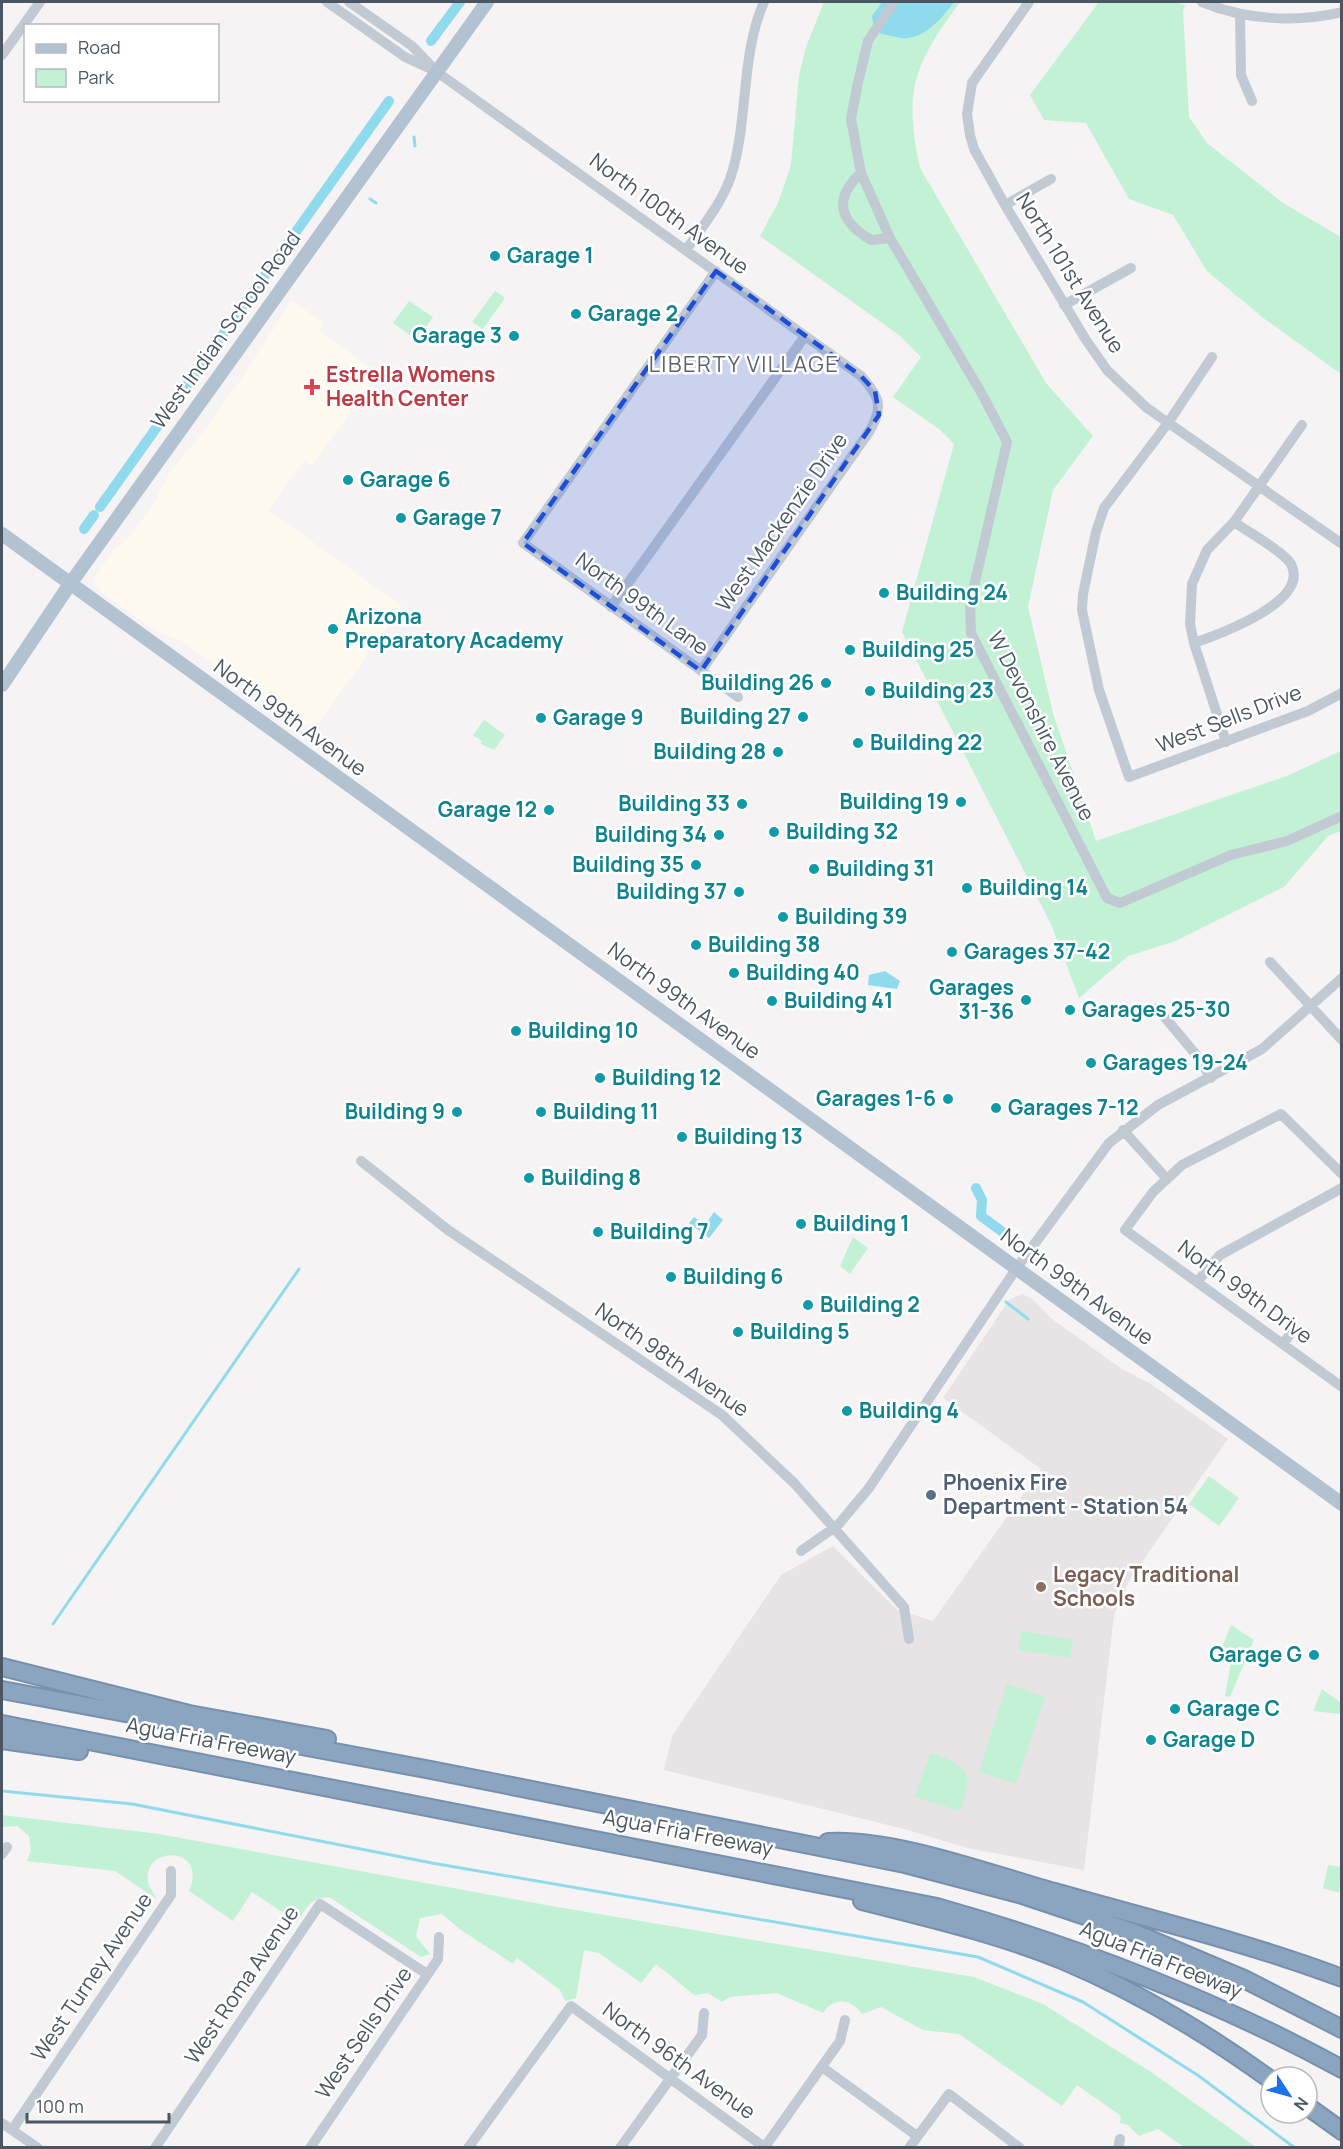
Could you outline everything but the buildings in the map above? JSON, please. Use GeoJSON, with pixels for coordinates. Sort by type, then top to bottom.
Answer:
{"type":"FeatureCollection","features":[{"type":"Feature","properties":{"kind":"highway"},"geometry":{"type":"LineString","coordinates":[[2,1667],[189,1714],[371,1747],[431,1770]]}},
{"type":"Feature","properties":{"kind":"highway","name":"Agua Fria Freeway"},"geometry":{"type":"LineString","coordinates":[[2,1690],[431,1770],[905,1864],[1093,1917],[1244,1979],[1341,2029]]}},
{"type":"Feature","properties":{"kind":"highway","name":"Agua Fria Freeway"},"geometry":{"type":"LineString","coordinates":[[2,1724],[790,1876],[937,1907],[1103,1958],[1210,2002],[1341,2069]]}},
{"type":"Feature","properties":{"kind":"highway"},"geometry":{"type":"LineString","coordinates":[[2,1740],[71,1749],[355,1800],[418,1804]]}},
{"type":"Feature","properties":{"kind":"highway"},"geometry":{"type":"LineString","coordinates":[[806,1844],[851,1841],[914,1853],[1219,1937],[1341,1978]]}},
{"type":"Feature","properties":{"kind":"highway"},"geometry":{"type":"LineString","coordinates":[[790,1876],[833,1894],[950,1923],[1062,1960],[1163,2010],[1259,2072]]}},
{"type":"Feature","properties":{"kind":"highway"},"geometry":{"type":"LineString","coordinates":[[1319,2114],[1341,2130]]}},
{"type":"Feature","properties":{"kind":"main road","name":"West Indian School Road"},"geometry":{"type":"LineString","coordinates":[[2,685],[70,584],[487,2]]}},
{"type":"Feature","properties":{"kind":"main road","name":"North 99th Avenue"},"geometry":{"type":"LineString","coordinates":[[2,534],[1341,1504]]}},
{"type":"Feature","properties":{"kind":"street"},"geometry":{"type":"LineString","coordinates":[[24,24],[40,2]]}},
{"type":"Feature","properties":{"kind":"street"},"geometry":{"type":"LineString","coordinates":[[327,2],[405,57],[437,72]]}},
{"type":"Feature","properties":{"kind":"street"},"geometry":{"type":"LineString","coordinates":[[349,2],[412,46],[437,72]]}},
{"type":"Feature","properties":{"kind":"street"},"geometry":{"type":"LineString","coordinates":[[686,250],[721,199],[731,178],[738,152],[750,46],[764,2]]}},
{"type":"Feature","properties":{"kind":"street","name":"W Devonshire Avenue"},"geometry":{"type":"LineString","coordinates":[[894,2],[868,41],[855,98],[851,119],[861,173],[890,238],[982,394],[1007,442],[970,604],[971,633],[1107,898],[1120,903],[1231,855],[1287,841],[1341,816]]}},
{"type":"Feature","properties":{"kind":"street","name":"North 101st Avenue"},"geometry":{"type":"LineString","coordinates":[[1029,2],[983,64],[972,83],[969,98],[968,125],[974,148],[1005,205],[1064,305],[1107,370],[1147,408],[1341,544]]}},
{"type":"Feature","properties":{"kind":"street"},"geometry":{"type":"LineString","coordinates":[[1202,2],[1240,14],[1289,19],[1320,17],[1341,12]]}},
{"type":"Feature","properties":{"kind":"street"},"geometry":{"type":"LineString","coordinates":[[1240,14],[1240,75],[1252,100]]}},
{"type":"Feature","properties":{"kind":"street"},"geometry":{"type":"LineString","coordinates":[[2,55],[24,24]]}},
{"type":"Feature","properties":{"kind":"street","name":"North 100th Avenue"},"geometry":{"type":"LineString","coordinates":[[437,72],[861,376],[875,391]]}},
{"type":"Feature","properties":{"kind":"street"},"geometry":{"type":"LineString","coordinates":[[861,173],[848,185],[842,203],[846,219],[871,240],[890,238]]}},
{"type":"Feature","properties":{"kind":"street"},"geometry":{"type":"LineString","coordinates":[[1005,205],[1051,179]]}},
{"type":"Feature","properties":{"kind":"street"},"geometry":{"type":"LineString","coordinates":[[1064,305],[1131,268]]}},
{"type":"Feature","properties":{"kind":"street","name":"North 99th Lane"},"geometry":{"type":"LineString","coordinates":[[716,271],[523,543],[738,698]]}},
{"type":"Feature","properties":{"kind":"street"},"geometry":{"type":"LineString","coordinates":[[611,607],[805,336]]}},
{"type":"Feature","properties":{"kind":"street"},"geometry":{"type":"LineString","coordinates":[[1168,423],[1212,357]]}},
{"type":"Feature","properties":{"kind":"street","name":"West Mackenzie Drive"},"geometry":{"type":"LineString","coordinates":[[701,671],[869,432],[879,415],[875,391]]}},
{"type":"Feature","properties":{"kind":"street","name":"West Sells Drive"},"geometry":{"type":"LineString","coordinates":[[1168,423],[1104,508],[1096,532],[1083,594],[1082,610],[1099,690],[1129,777],[1308,711],[1341,693]]}},
{"type":"Feature","properties":{"kind":"street"},"geometry":{"type":"LineString","coordinates":[[1226,742],[1194,643],[1190,624],[1192,584],[1207,550],[1234,522],[1302,425]]}},
{"type":"Feature","properties":{"kind":"street"},"geometry":{"type":"LineString","coordinates":[[1194,643],[1263,614],[1282,597],[1291,582],[1293,570],[1287,559],[1234,522]]}},
{"type":"Feature","properties":{"kind":"street"},"geometry":{"type":"LineString","coordinates":[[1270,962],[1341,1040]]}},
{"type":"Feature","properties":{"kind":"street"},"geometry":{"type":"LineString","coordinates":[[801,1551],[834,1528],[869,1488],[1016,1269],[1096,1158],[1123,1130],[1158,1105],[1262,1049],[1341,978]]}},
{"type":"Feature","properties":{"kind":"street"},"geometry":{"type":"LineString","coordinates":[[1156,1008],[1198,1057],[1211,1077]]}},
{"type":"Feature","properties":{"kind":"street"},"geometry":{"type":"LineString","coordinates":[[1123,1130],[1166,1178],[1198,1155],[1281,1114],[1341,1174]]}},
{"type":"Feature","properties":{"kind":"street","name":"North 98th Avenue"},"geometry":{"type":"LineString","coordinates":[[361,1161],[448,1230],[722,1415],[780,1469],[904,1607],[909,1639]]}},
{"type":"Feature","properties":{"kind":"street","name":"North 99th Drive"},"geometry":{"type":"LineString","coordinates":[[1166,1178],[1125,1230],[1341,1387]]}},
{"type":"Feature","properties":{"kind":"street"},"geometry":{"type":"LineString","coordinates":[[1197,1282],[1220,1255],[1341,1188]]}},
{"type":"Feature","properties":{"kind":"street"},"geometry":{"type":"LineString","coordinates":[[1283,1344],[1294,1329]]}},
{"type":"Feature","properties":{"kind":"street","name":"West Turney Avenue"},"geometry":{"type":"LineString","coordinates":[[12,2130],[171,1895],[171,1871]]}},
{"type":"Feature","properties":{"kind":"street","name":"West Roma Avenue"},"geometry":{"type":"LineString","coordinates":[[155,2148],[320,1904],[427,1974]]}},
{"type":"Feature","properties":{"kind":"street","name":"West Sells Drive"},"geometry":{"type":"LineString","coordinates":[[310,2148],[438,1959],[439,1937]]}},
{"type":"Feature","properties":{"kind":"street","name":"North 96th Avenue"},"geometry":{"type":"LineString","coordinates":[[468,2148],[571,2006],[764,2147]]}},
{"type":"Feature","properties":{"kind":"street"},"geometry":{"type":"LineString","coordinates":[[620,2148],[702,2035],[704,2013]]}},
{"type":"Feature","properties":{"kind":"street"},"geometry":{"type":"LineString","coordinates":[[764,2147],[840,2041],[844,2020]]}},
{"type":"Feature","properties":{"kind":"street"},"geometry":{"type":"LineString","coordinates":[[822,2067],[917,2136]]}},
{"type":"Feature","properties":{"kind":"street"},"geometry":{"type":"LineString","coordinates":[[909,2148],[949,2094],[1020,2148]]}},
{"type":"Feature","properties":{"kind":"street"},"geometry":{"type":"LineString","coordinates":[[2,2123],[38,2148]]}},
{"type":"Feature","properties":{"kind":"highlighted area"},"geometry":{"type":"Polygon","coordinates":[[[716,271],[861,376],[875,391],[879,415],[701,671],[523,543],[716,271]]]}},
{"type":"Feature","properties":{"kind":"shaded area"},"geometry":{"type":"Polygon","coordinates":[[[292,301],[324,323],[319,331],[378,373],[312,466],[304,461],[268,510],[402,606],[319,723],[299,727],[182,641],[156,631],[101,592],[93,580],[112,552],[132,534],[156,499],[171,470],[195,443],[239,382],[292,301]]]}},
{"type":"Feature","properties":{"kind":"shaded area","name":"Legacy Traditional Schools"},"geometry":{"type":"Polygon","coordinates":[[[1022,1294],[1031,1298],[1052,1319],[1122,1369],[1151,1384],[1228,1439],[1130,1579],[1114,1615],[1084,1870],[967,1848],[904,1829],[664,1770],[672,1736],[781,1575],[833,1546],[896,1609],[933,1621],[1041,1469],[943,1398],[1009,1300],[1022,1294]]]}},
{"type":"Feature","properties":{"kind":"green space"},"geometry":{"type":"Polygon","coordinates":[[[824,2],[960,2],[932,44],[916,79],[913,98],[915,141],[920,168],[1046,383],[1093,436],[1053,490],[1028,607],[1053,713],[1096,841],[1287,776],[1341,751],[1341,831],[1328,836],[1284,887],[1176,941],[1128,956],[1079,998],[1051,924],[902,632],[954,444],[939,429],[893,397],[921,357],[899,335],[760,236],[778,203],[791,165],[799,75],[806,47],[824,2]]]}},
{"type":"Feature","properties":{"kind":"green space"},"geometry":{"type":"Polygon","coordinates":[[[1099,2],[1175,2],[1185,5],[1183,11],[1189,117],[1207,143],[1283,203],[1341,237],[1341,374],[1262,317],[1207,271],[1173,215],[1129,199],[1086,123],[1044,120],[1030,95],[1099,2]]]}},
{"type":"Feature","properties":{"kind":"green space"},"geometry":{"type":"Polygon","coordinates":[[[495,291],[505,298],[483,329],[472,322],[495,291]]]}},
{"type":"Feature","properties":{"kind":"green space"},"geometry":{"type":"Polygon","coordinates":[[[409,301],[433,317],[417,340],[393,323],[409,301]]]}},
{"type":"Feature","properties":{"kind":"green space"},"geometry":{"type":"Polygon","coordinates":[[[484,720],[505,735],[494,750],[481,744],[482,741],[473,735],[484,720]]]}},
{"type":"Feature","properties":{"kind":"green space"},"geometry":{"type":"Polygon","coordinates":[[[853,1237],[868,1248],[850,1274],[840,1266],[853,1237]]]}},
{"type":"Feature","properties":{"kind":"green space"},"geometry":{"type":"Polygon","coordinates":[[[1209,1476],[1239,1498],[1219,1526],[1189,1504],[1209,1476]]]}},
{"type":"Feature","properties":{"kind":"green space"},"geometry":{"type":"Polygon","coordinates":[[[1231,1625],[1254,1640],[1230,1697],[1225,1696],[1232,1657],[1219,1655],[1231,1625]]]}},
{"type":"Feature","properties":{"kind":"green space"},"geometry":{"type":"Polygon","coordinates":[[[1022,1631],[1073,1640],[1070,1658],[1018,1650],[1022,1631]]]}},
{"type":"Feature","properties":{"kind":"green space"},"geometry":{"type":"Polygon","coordinates":[[[1007,1684],[1045,1697],[1016,1784],[979,1772],[1007,1684]]]}},
{"type":"Feature","properties":{"kind":"green space"},"geometry":{"type":"Polygon","coordinates":[[[1322,1689],[1341,1703],[1341,1714],[1313,1711],[1322,1689]]]}},
{"type":"Feature","properties":{"kind":"green space"},"geometry":{"type":"Polygon","coordinates":[[[930,1753],[953,1762],[965,1772],[967,1787],[960,1811],[915,1797],[930,1753]]]}},
{"type":"Feature","properties":{"kind":"green space"},"geometry":{"type":"Polygon","coordinates":[[[2,1815],[159,1834],[551,1906],[974,1977],[1043,2004],[1151,2072],[1256,2147],[1184,2147],[1158,2129],[1139,2136],[1128,2125],[1120,2123],[1121,2116],[1077,2085],[1062,2106],[959,2034],[923,2030],[881,2007],[862,2014],[847,2002],[837,2002],[823,2013],[777,1993],[730,1997],[722,2002],[708,1993],[694,1995],[656,1964],[641,1983],[599,1953],[584,1950],[576,1998],[565,2001],[560,1990],[517,1958],[513,1964],[461,1930],[442,1914],[420,1918],[416,1936],[430,1954],[421,1957],[329,1897],[313,1901],[297,1922],[252,1892],[233,1921],[189,1891],[193,1876],[190,1865],[183,1858],[174,1855],[164,1856],[155,1861],[149,1870],[148,1882],[157,1899],[115,1871],[27,1861],[31,1851],[29,1836],[17,1826],[2,1827],[2,1815]]]}},
{"type":"Feature","properties":{"kind":"green space"},"geometry":{"type":"Polygon","coordinates":[[[1328,1865],[1341,1867],[1339,1893],[1323,1888],[1328,1865]]]}},
{"type":"Feature","properties":{"kind":"water"},"geometry":{"type":"Polygon","coordinates":[[[882,2],[954,2],[929,29],[913,37],[905,38],[884,34],[874,28],[872,16],[882,2]]]}},
{"type":"Feature","properties":{"kind":"water"},"geometry":{"type":"Polygon","coordinates":[[[885,971],[900,981],[897,989],[868,985],[869,975],[885,971]]]}},
{"type":"Feature","properties":{"kind":"water"},"geometry":{"type":"Polygon","coordinates":[[[714,1212],[723,1220],[709,1238],[689,1223],[694,1217],[705,1225],[714,1212]]]}},
{"type":"Feature","properties":{"kind":"waterway"},"geometry":{"type":"LineString","coordinates":[[431,41],[460,2]]}},
{"type":"Feature","properties":{"kind":"waterway"},"geometry":{"type":"LineString","coordinates":[[100,507],[389,101]]}},
{"type":"Feature","properties":{"kind":"waterway"},"geometry":{"type":"LineString","coordinates":[[414,137],[415,146]]}},
{"type":"Feature","properties":{"kind":"waterway"},"geometry":{"type":"LineString","coordinates":[[370,199],[376,203]]}},
{"type":"Feature","properties":{"kind":"waterway"},"geometry":{"type":"LineString","coordinates":[[84,529],[94,515]]}},
{"type":"Feature","properties":{"kind":"waterway"},"geometry":{"type":"LineString","coordinates":[[976,1188],[982,1200],[981,1216],[1004,1233]]}},
{"type":"Feature","properties":{"kind":"waterway"},"geometry":{"type":"LineString","coordinates":[[53,1624],[299,1269]]}},
{"type":"Feature","properties":{"kind":"waterway"},"geometry":{"type":"LineString","coordinates":[[1006,1302],[1028,1319]]}},
{"type":"Feature","properties":{"kind":"waterway"},"geometry":{"type":"LineString","coordinates":[[2,1791],[132,1804],[432,1863],[978,1957],[1083,2002],[1199,2076],[1295,2148]]}},
{"type":"Feature","properties":{"kind":"place","name":"Garage 1"},"geometry":{"type":"Point","coordinates":[495,256]}},
{"type":"Feature","properties":{"kind":"place","name":"Garage 2"},"geometry":{"type":"Point","coordinates":[576,314]}},
{"type":"Feature","properties":{"kind":"place","name":"Garage 3"},"geometry":{"type":"Point","coordinates":[514,336]}},
{"type":"Feature","properties":{"kind":"place","name":"Estrella Womens Health Center"},"geometry":{"type":"Point","coordinates":[312,387]}},
{"type":"Feature","properties":{"kind":"place","name":"Garage 6"},"geometry":{"type":"Point","coordinates":[348,480]}},
{"type":"Feature","properties":{"kind":"place","name":"Garage 7"},"geometry":{"type":"Point","coordinates":[401,518]}},
{"type":"Feature","properties":{"kind":"place","name":"Building 24"},"geometry":{"type":"Point","coordinates":[884,593]}},
{"type":"Feature","properties":{"kind":"place","name":"Arizona Preparatory Academy"},"geometry":{"type":"Point","coordinates":[333,629]}},
{"type":"Feature","properties":{"kind":"place","name":"Building 25"},"geometry":{"type":"Point","coordinates":[850,650]}},
{"type":"Feature","properties":{"kind":"place","name":"Building 26"},"geometry":{"type":"Point","coordinates":[826,683]}},
{"type":"Feature","properties":{"kind":"place","name":"Building 23"},"geometry":{"type":"Point","coordinates":[870,691]}},
{"type":"Feature","properties":{"kind":"place","name":"Building 27"},"geometry":{"type":"Point","coordinates":[803,717]}},
{"type":"Feature","properties":{"kind":"place","name":"Garage 9"},"geometry":{"type":"Point","coordinates":[541,718]}},
{"type":"Feature","properties":{"kind":"place","name":"Building 22"},"geometry":{"type":"Point","coordinates":[858,743]}},
{"type":"Feature","properties":{"kind":"place","name":"Building 28"},"geometry":{"type":"Point","coordinates":[778,752]}},
{"type":"Feature","properties":{"kind":"place","name":"Building 19"},"geometry":{"type":"Point","coordinates":[961,802]}},
{"type":"Feature","properties":{"kind":"place","name":"Building 33"},"geometry":{"type":"Point","coordinates":[742,804]}},
{"type":"Feature","properties":{"kind":"place","name":"Garage 12"},"geometry":{"type":"Point","coordinates":[549,810]}},
{"type":"Feature","properties":{"kind":"place","name":"Building 32"},"geometry":{"type":"Point","coordinates":[774,832]}},
{"type":"Feature","properties":{"kind":"place","name":"Building 34"},"geometry":{"type":"Point","coordinates":[719,835]}},
{"type":"Feature","properties":{"kind":"place","name":"Building 35"},"geometry":{"type":"Point","coordinates":[696,865]}},
{"type":"Feature","properties":{"kind":"place","name":"Building 31"},"geometry":{"type":"Point","coordinates":[814,869]}},
{"type":"Feature","properties":{"kind":"place","name":"Building 14"},"geometry":{"type":"Point","coordinates":[967,888]}},
{"type":"Feature","properties":{"kind":"place","name":"Building 37"},"geometry":{"type":"Point","coordinates":[739,892]}},
{"type":"Feature","properties":{"kind":"place","name":"Building 39"},"geometry":{"type":"Point","coordinates":[783,917]}},
{"type":"Feature","properties":{"kind":"place","name":"Building 38"},"geometry":{"type":"Point","coordinates":[696,945]}},
{"type":"Feature","properties":{"kind":"place","name":"Garages 37-42"},"geometry":{"type":"Point","coordinates":[952,952]}},
{"type":"Feature","properties":{"kind":"place","name":"Building 40"},"geometry":{"type":"Point","coordinates":[734,973]}},
{"type":"Feature","properties":{"kind":"place","name":"Garages 31-36"},"geometry":{"type":"Point","coordinates":[1026,1000]}},
{"type":"Feature","properties":{"kind":"place","name":"Building 41"},"geometry":{"type":"Point","coordinates":[772,1001]}},
{"type":"Feature","properties":{"kind":"place","name":"Garages 25-30"},"geometry":{"type":"Point","coordinates":[1070,1010]}},
{"type":"Feature","properties":{"kind":"place","name":"Building 10"},"geometry":{"type":"Point","coordinates":[516,1031]}},
{"type":"Feature","properties":{"kind":"place","name":"Garages 19-24"},"geometry":{"type":"Point","coordinates":[1091,1063]}},
{"type":"Feature","properties":{"kind":"place","name":"Building 12"},"geometry":{"type":"Point","coordinates":[600,1078]}},
{"type":"Feature","properties":{"kind":"place","name":"Garages 1-6"},"geometry":{"type":"Point","coordinates":[948,1099]}},
{"type":"Feature","properties":{"kind":"place","name":"Garages 7-12"},"geometry":{"type":"Point","coordinates":[996,1108]}},
{"type":"Feature","properties":{"kind":"place","name":"Building 9"},"geometry":{"type":"Point","coordinates":[457,1112]}},
{"type":"Feature","properties":{"kind":"place","name":"Building 11"},"geometry":{"type":"Point","coordinates":[541,1112]}},
{"type":"Feature","properties":{"kind":"place","name":"Building 13"},"geometry":{"type":"Point","coordinates":[682,1137]}},
{"type":"Feature","properties":{"kind":"place","name":"Building 8"},"geometry":{"type":"Point","coordinates":[529,1178]}},
{"type":"Feature","properties":{"kind":"place","name":"Building 1"},"geometry":{"type":"Point","coordinates":[801,1224]}},
{"type":"Feature","properties":{"kind":"place","name":"Building 7"},"geometry":{"type":"Point","coordinates":[598,1232]}},
{"type":"Feature","properties":{"kind":"place","name":"Building 6"},"geometry":{"type":"Point","coordinates":[671,1277]}},
{"type":"Feature","properties":{"kind":"place","name":"Building 2"},"geometry":{"type":"Point","coordinates":[808,1305]}},
{"type":"Feature","properties":{"kind":"place","name":"Building 5"},"geometry":{"type":"Point","coordinates":[738,1332]}},
{"type":"Feature","properties":{"kind":"place","name":"Building 4"},"geometry":{"type":"Point","coordinates":[847,1411]}},
{"type":"Feature","properties":{"kind":"place","name":"Phoenix Fire Department - Station 54"},"geometry":{"type":"Point","coordinates":[931,1495]}},
{"type":"Feature","properties":{"kind":"place","name":"Legacy Traditional Schools"},"geometry":{"type":"Point","coordinates":[1041,1587]}},
{"type":"Feature","properties":{"kind":"place","name":"Garage G"},"geometry":{"type":"Point","coordinates":[1314,1655]}},
{"type":"Feature","properties":{"kind":"place","name":"Garage C"},"geometry":{"type":"Point","coordinates":[1175,1709]}},
{"type":"Feature","properties":{"kind":"place","name":"Garage D"},"geometry":{"type":"Point","coordinates":[1151,1740]}},
{"type":"Feature","properties":{"kind":"district","name":"LIBERTY VILLAGE"},"geometry":{"type":"Point","coordinates":[744,364]}}]}
